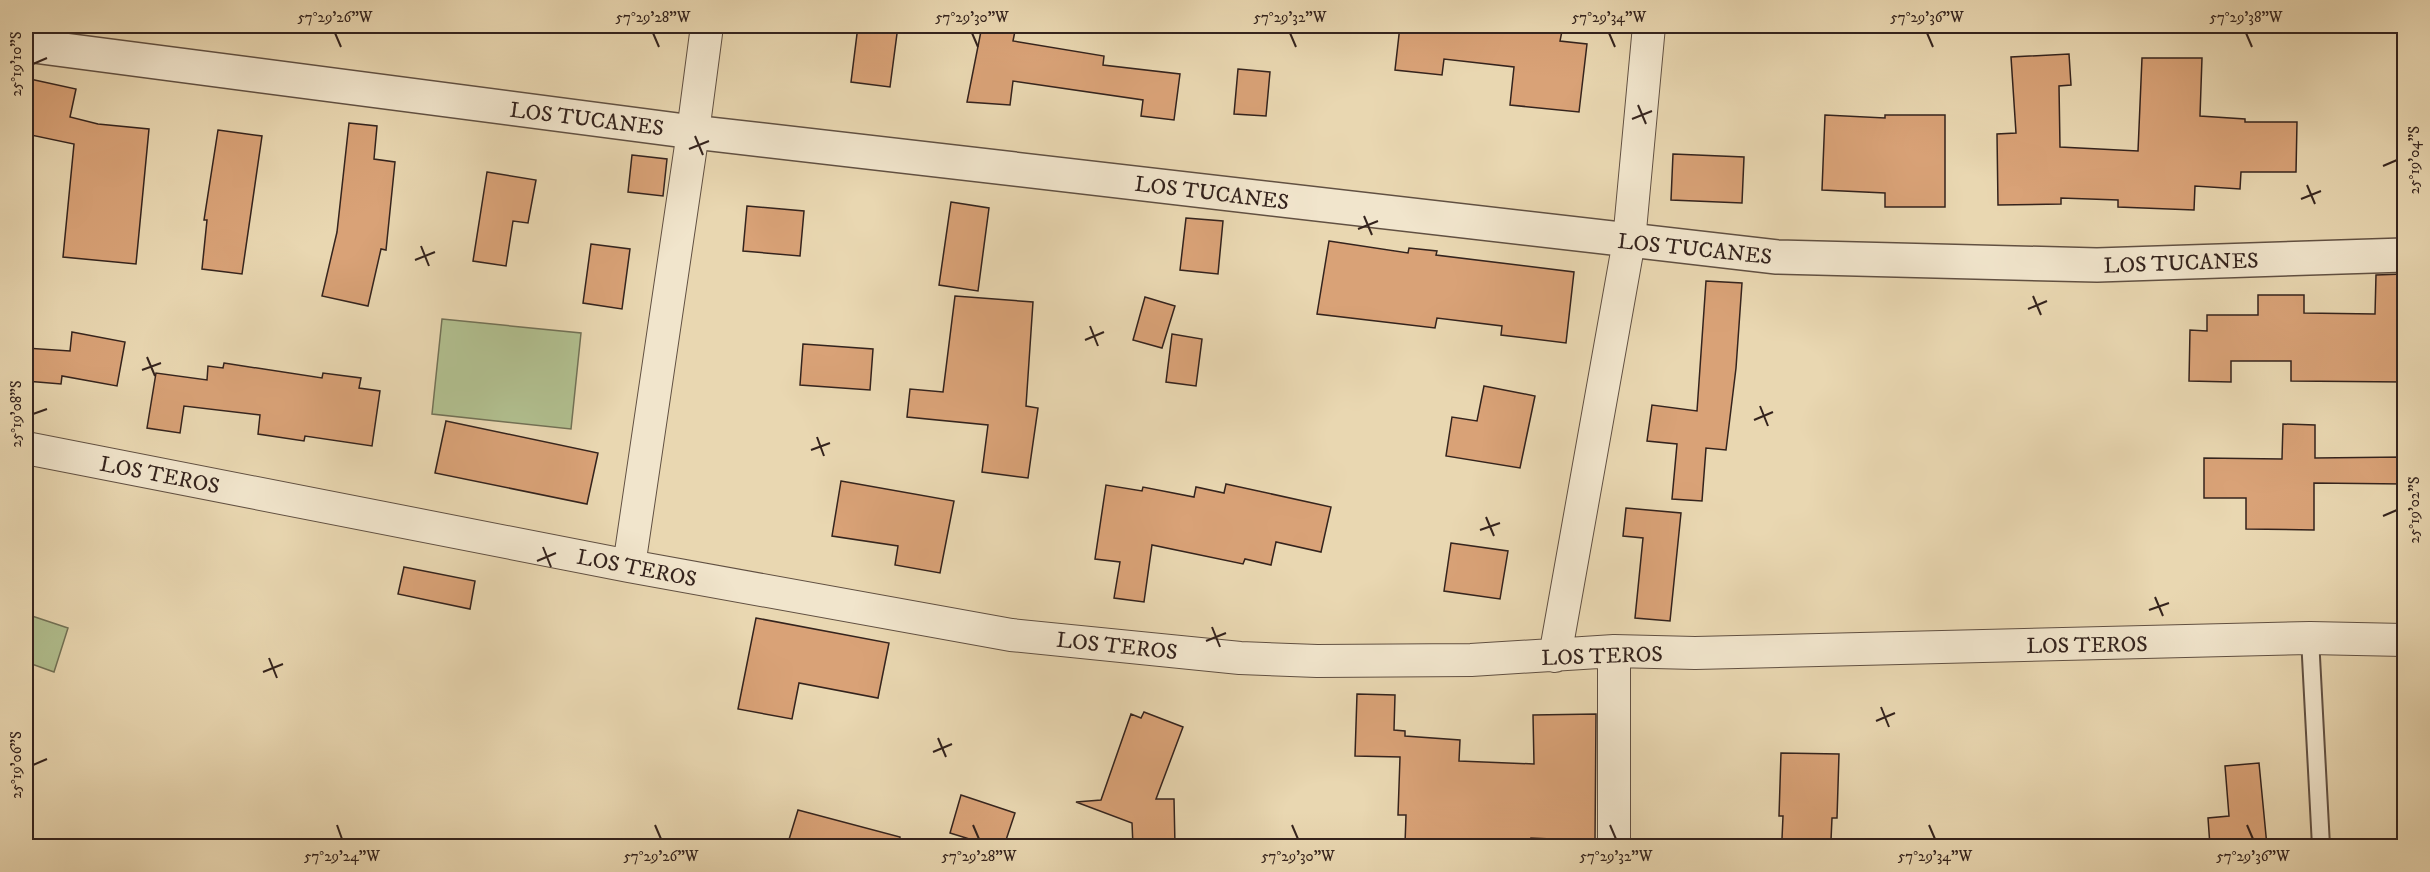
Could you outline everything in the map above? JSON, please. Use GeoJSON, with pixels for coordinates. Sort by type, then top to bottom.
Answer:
{"type":"FeatureCollection","features":[{"type":"Feature","properties":{"kind":"street"},"geometry":{"type":"LineString","coordinates":[[628,566],[707,26]]}},
{"type":"Feature","properties":{"kind":"street"},"geometry":{"type":"LineString","coordinates":[[1555,656],[1629,241],[1649,26]]}},
{"type":"Feature","properties":{"kind":"street","name":"LOS TUCANES"},"geometry":{"type":"LineString","coordinates":[[26,45],[693,132],[1777,257],[2097,265],[2404,255]]}},
{"type":"Feature","properties":{"kind":"street","name":"LOS TEROS"},"geometry":{"type":"LineString","coordinates":[[26,447],[628,566],[1011,635],[1240,658],[1389,661],[1555,656],[1614,651],[1695,653],[2310,638],[2404,640]]}},
{"type":"Feature","properties":{"kind":"street"},"geometry":{"type":"LineString","coordinates":[[1614,651],[1614,846]]}},
{"type":"Feature","properties":{"kind":"lane"},"geometry":{"type":"LineString","coordinates":[[2310,638],[2321,846]]}},
{"type":"Feature","properties":{"kind":"green space"},"geometry":{"type":"Polygon","coordinates":[[[442,319],[581,333],[571,429],[432,414],[442,319]]]}},
{"type":"Feature","properties":{"kind":"green space"},"geometry":{"type":"Polygon","coordinates":[[[26,614],[68,628],[54,672],[26,662],[26,614]]]}},
{"type":"Feature","properties":{"kind":"building"},"geometry":{"type":"Polygon","coordinates":[[[858,26],[898,26],[890,87],[851,82],[858,26]]]}},
{"type":"Feature","properties":{"kind":"building"},"geometry":{"type":"Polygon","coordinates":[[[982,26],[1016,26],[1013,41],[1104,56],[1103,65],[1180,74],[1174,120],[1141,116],[1143,100],[1013,81],[1010,105],[967,102],[982,26]]]}},
{"type":"Feature","properties":{"kind":"building"},"geometry":{"type":"Polygon","coordinates":[[[1400,26],[1563,26],[1560,41],[1587,44],[1579,112],[1510,105],[1514,67],[1444,59],[1442,75],[1395,70],[1400,26]]]}},
{"type":"Feature","properties":{"kind":"building"},"geometry":{"type":"Polygon","coordinates":[[[2069,54],[2071,85],[2059,86],[2060,147],[2138,151],[2142,58],[2202,58],[2200,116],[2245,119],[2245,122],[2297,122],[2296,172],[2241,172],[2240,189],[2195,186],[2194,210],[2118,207],[2118,200],[2061,198],[2061,204],[1998,205],[1997,134],[2016,133],[2011,57],[2069,54]]]}},
{"type":"Feature","properties":{"kind":"building"},"geometry":{"type":"Polygon","coordinates":[[[1238,69],[1270,72],[1266,116],[1234,114],[1238,69]]]}},
{"type":"Feature","properties":{"kind":"building"},"geometry":{"type":"Polygon","coordinates":[[[30,79],[76,89],[70,117],[98,124],[149,129],[136,264],[63,257],[74,144],[26,134],[26,101],[30,79]]]}},
{"type":"Feature","properties":{"kind":"building"},"geometry":{"type":"Polygon","coordinates":[[[1825,115],[1885,118],[1885,115],[1945,115],[1945,207],[1885,207],[1885,193],[1822,190],[1825,115]]]}},
{"type":"Feature","properties":{"kind":"building"},"geometry":{"type":"Polygon","coordinates":[[[349,123],[377,126],[374,159],[395,162],[386,250],[381,249],[368,306],[322,296],[337,232],[349,123]]]}},
{"type":"Feature","properties":{"kind":"building"},"geometry":{"type":"Polygon","coordinates":[[[218,130],[262,136],[242,274],[202,269],[207,220],[204,220],[218,130]]]}},
{"type":"Feature","properties":{"kind":"building"},"geometry":{"type":"Polygon","coordinates":[[[1673,154],[1744,157],[1742,203],[1671,200],[1673,154]]]}},
{"type":"Feature","properties":{"kind":"building"},"geometry":{"type":"Polygon","coordinates":[[[632,155],[667,159],[663,196],[628,192],[632,155]]]}},
{"type":"Feature","properties":{"kind":"building"},"geometry":{"type":"Polygon","coordinates":[[[487,172],[536,180],[528,223],[513,221],[506,266],[473,261],[487,172]]]}},
{"type":"Feature","properties":{"kind":"building"},"geometry":{"type":"Polygon","coordinates":[[[951,202],[989,208],[978,291],[939,285],[951,202]]]}},
{"type":"Feature","properties":{"kind":"building"},"geometry":{"type":"Polygon","coordinates":[[[747,206],[804,211],[800,256],[743,251],[747,206]]]}},
{"type":"Feature","properties":{"kind":"building"},"geometry":{"type":"Polygon","coordinates":[[[1186,218],[1223,221],[1218,274],[1180,270],[1186,218]]]}},
{"type":"Feature","properties":{"kind":"building"},"geometry":{"type":"Polygon","coordinates":[[[1329,241],[1408,253],[1409,248],[1437,251],[1436,255],[1574,272],[1566,343],[1501,335],[1502,326],[1437,318],[1435,328],[1317,314],[1329,241]]]}},
{"type":"Feature","properties":{"kind":"building"},"geometry":{"type":"Polygon","coordinates":[[[591,244],[630,249],[622,309],[583,303],[591,244]]]}},
{"type":"Feature","properties":{"kind":"building"},"geometry":{"type":"Polygon","coordinates":[[[2404,274],[2404,382],[2291,381],[2291,361],[2231,361],[2231,382],[2189,381],[2190,330],[2207,331],[2207,315],[2258,315],[2258,295],[2304,295],[2304,313],[2375,314],[2376,275],[2404,274]]]}},
{"type":"Feature","properties":{"kind":"building"},"geometry":{"type":"Polygon","coordinates":[[[1706,281],[1742,283],[1736,368],[1726,450],[1706,448],[1702,501],[1672,499],[1677,444],[1647,441],[1652,405],[1697,411],[1706,281]]]}},
{"type":"Feature","properties":{"kind":"building"},"geometry":{"type":"Polygon","coordinates":[[[955,296],[1033,302],[1026,406],[1038,408],[1028,478],[982,472],[988,425],[907,417],[910,389],[943,392],[955,296]]]}},
{"type":"Feature","properties":{"kind":"building"},"geometry":{"type":"Polygon","coordinates":[[[1145,297],[1175,306],[1162,348],[1133,340],[1145,297]]]}},
{"type":"Feature","properties":{"kind":"building"},"geometry":{"type":"Polygon","coordinates":[[[72,332],[125,342],[117,386],[62,376],[61,384],[26,381],[26,348],[70,351],[72,332]]]}},
{"type":"Feature","properties":{"kind":"building"},"geometry":{"type":"Polygon","coordinates":[[[1172,334],[1202,339],[1196,386],[1166,382],[1172,334]]]}},
{"type":"Feature","properties":{"kind":"building"},"geometry":{"type":"Polygon","coordinates":[[[803,344],[873,349],[870,390],[800,385],[803,344]]]}},
{"type":"Feature","properties":{"kind":"building"},"geometry":{"type":"Polygon","coordinates":[[[224,363],[322,378],[323,373],[361,378],[359,388],[380,391],[372,446],[305,436],[304,441],[258,434],[260,415],[184,406],[180,433],[147,428],[156,373],[207,380],[208,366],[223,368],[224,363]]]}},
{"type":"Feature","properties":{"kind":"building"},"geometry":{"type":"Polygon","coordinates":[[[1484,386],[1535,396],[1520,468],[1446,456],[1452,417],[1477,421],[1484,386]]]}},
{"type":"Feature","properties":{"kind":"building"},"geometry":{"type":"Polygon","coordinates":[[[446,421],[598,453],[587,504],[435,473],[446,421]]]}},
{"type":"Feature","properties":{"kind":"building"},"geometry":{"type":"Polygon","coordinates":[[[2283,424],[2315,425],[2315,458],[2404,457],[2404,484],[2314,483],[2314,530],[2246,529],[2246,498],[2204,498],[2204,458],[2282,459],[2283,424]]]}},
{"type":"Feature","properties":{"kind":"building"},"geometry":{"type":"Polygon","coordinates":[[[841,481],[954,501],[940,573],[895,565],[898,546],[832,536],[841,481]]]}},
{"type":"Feature","properties":{"kind":"building"},"geometry":{"type":"Polygon","coordinates":[[[1226,484],[1331,507],[1321,552],[1276,542],[1271,565],[1245,559],[1243,564],[1152,545],[1144,602],[1114,598],[1120,562],[1095,559],[1106,485],[1142,491],[1143,487],[1194,497],[1196,487],[1224,493],[1226,484]]]}},
{"type":"Feature","properties":{"kind":"building"},"geometry":{"type":"Polygon","coordinates":[[[1626,508],[1681,513],[1670,621],[1635,618],[1643,538],[1623,536],[1626,508]]]}},
{"type":"Feature","properties":{"kind":"building"},"geometry":{"type":"Polygon","coordinates":[[[1451,543],[1508,551],[1500,599],[1444,591],[1451,543]]]}},
{"type":"Feature","properties":{"kind":"building"},"geometry":{"type":"Polygon","coordinates":[[[404,567],[475,581],[470,609],[398,594],[404,567]]]}},
{"type":"Feature","properties":{"kind":"building"},"geometry":{"type":"Polygon","coordinates":[[[756,618],[889,643],[878,698],[799,683],[792,719],[738,709],[756,618]]]}},
{"type":"Feature","properties":{"kind":"building"},"geometry":{"type":"Polygon","coordinates":[[[1357,694],[1395,695],[1394,730],[1405,731],[1405,736],[1460,740],[1459,761],[1534,764],[1533,715],[1596,714],[1595,841],[1531,838],[1531,846],[1405,844],[1406,815],[1398,815],[1400,757],[1355,756],[1357,694]]]}},
{"type":"Feature","properties":{"kind":"building"},"geometry":{"type":"Polygon","coordinates":[[[1144,712],[1183,727],[1156,799],[1174,799],[1175,846],[1133,846],[1132,823],[1076,802],[1101,800],[1131,714],[1141,718],[1144,712]]]}},
{"type":"Feature","properties":{"kind":"building"},"geometry":{"type":"Polygon","coordinates":[[[1781,753],[1839,754],[1837,818],[1832,818],[1831,840],[1782,839],[1783,816],[1779,816],[1781,753]]]}},
{"type":"Feature","properties":{"kind":"building"},"geometry":{"type":"Polygon","coordinates":[[[2259,763],[2267,846],[2210,846],[2208,818],[2229,816],[2225,766],[2259,763]]]}},
{"type":"Feature","properties":{"kind":"building"},"geometry":{"type":"Polygon","coordinates":[[[961,795],[1015,813],[1004,846],[992,846],[950,833],[961,795]]]}},
{"type":"Feature","properties":{"kind":"building"},"geometry":{"type":"Polygon","coordinates":[[[798,810],[900,837],[899,846],[787,846],[798,810]]]}}]}
